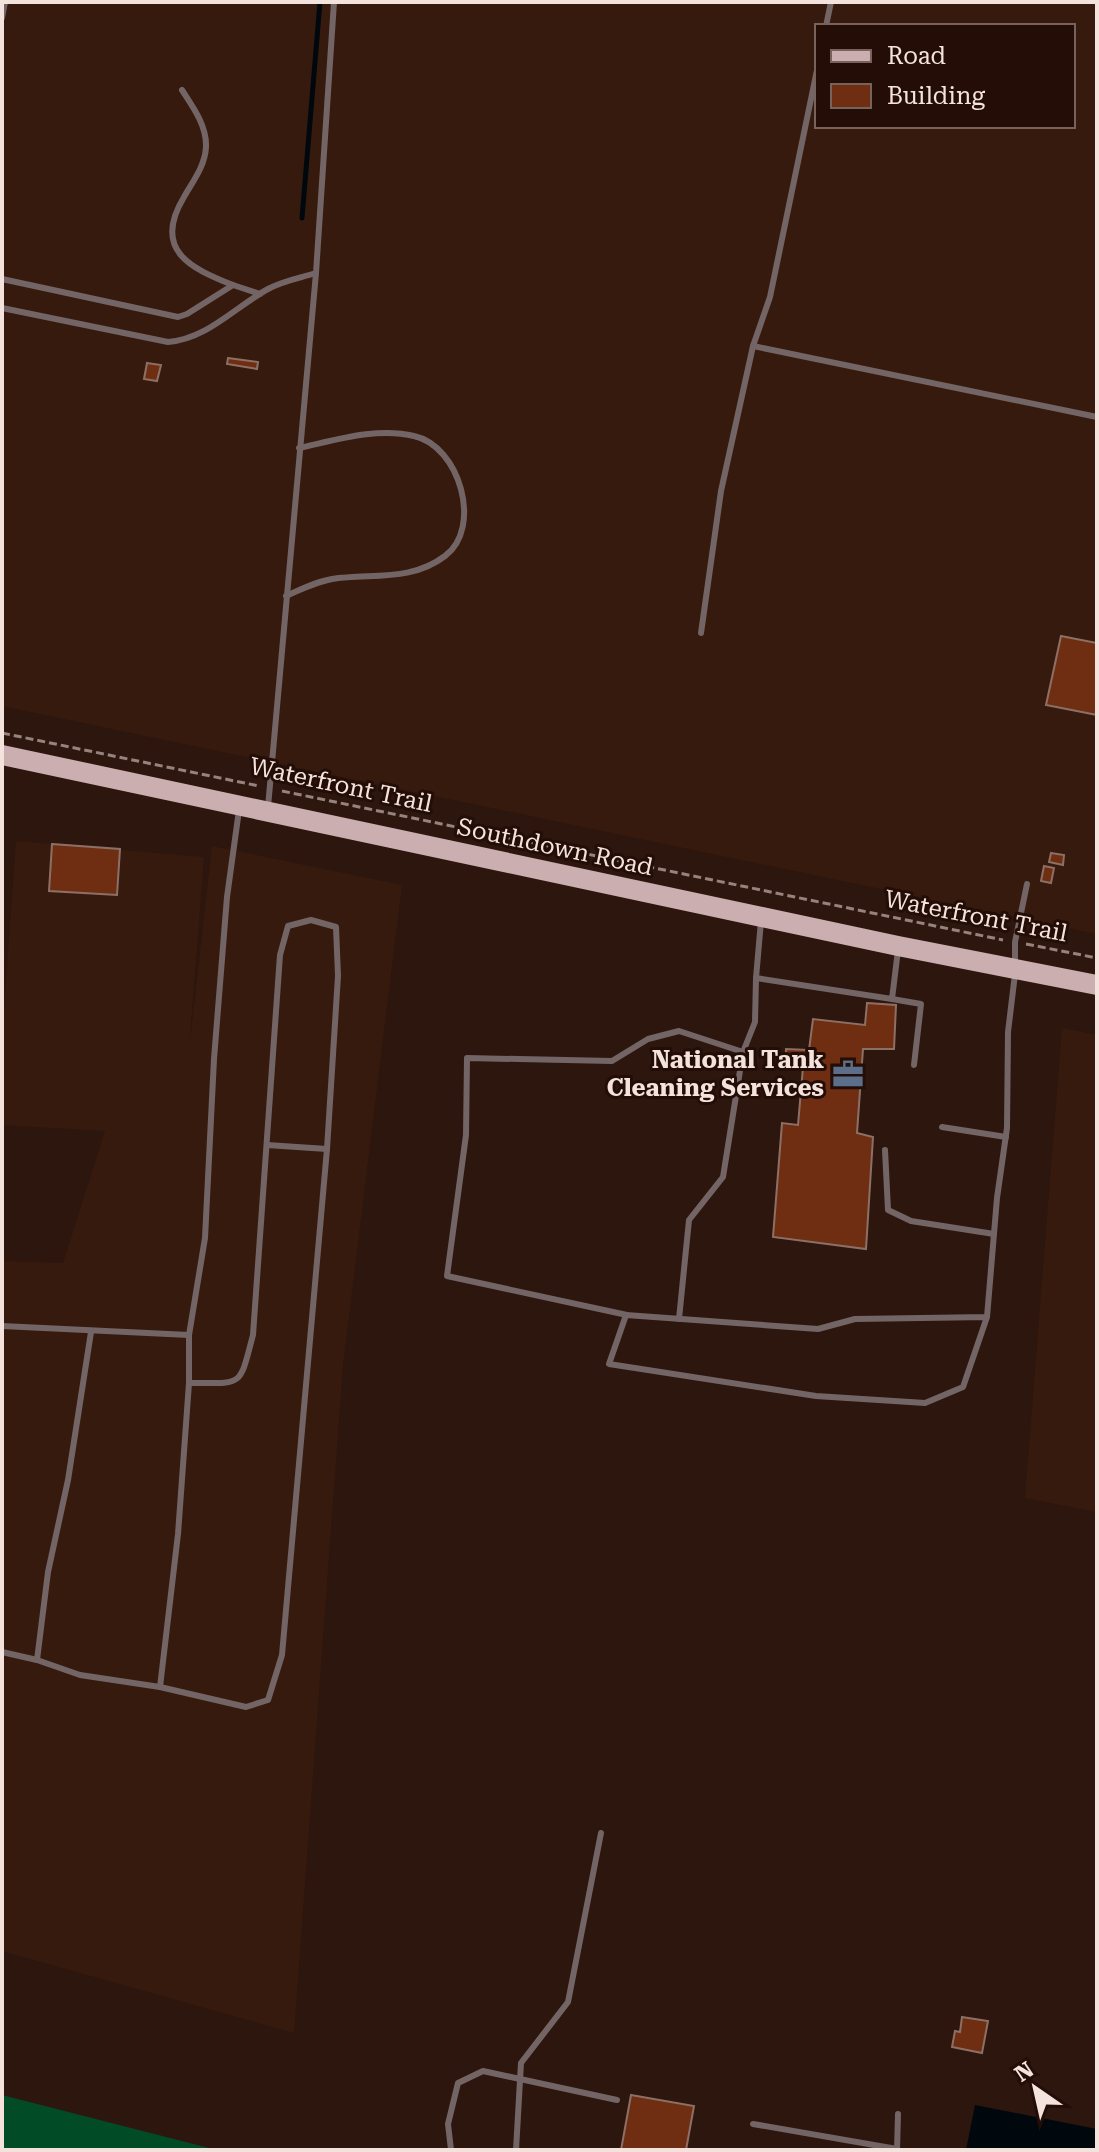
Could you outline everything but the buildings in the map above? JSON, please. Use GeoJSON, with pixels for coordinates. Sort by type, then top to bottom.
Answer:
{"type":"FeatureCollection","features":[{"type":"Feature","properties":{"kind":"main road","name":"Southdown Road"},"geometry":{"type":"LineString","coordinates":[[2,755],[898,946],[1097,985]]}},
{"type":"Feature","properties":{"kind":"lane"},"geometry":{"type":"LineString","coordinates":[[2,18],[5,2]]}},
{"type":"Feature","properties":{"kind":"lane"},"geometry":{"type":"LineString","coordinates":[[267,812],[316,273],[334,2]]}},
{"type":"Feature","properties":{"kind":"lane"},"geometry":{"type":"LineString","coordinates":[[826,24],[831,2]]}},
{"type":"Feature","properties":{"kind":"lane"},"geometry":{"type":"LineString","coordinates":[[701,633],[719,501],[753,346],[770,297],[815,80]]}},
{"type":"Feature","properties":{"kind":"lane"},"geometry":{"type":"LineString","coordinates":[[182,90],[203,127],[206,146],[200,170],[177,208],[172,237],[177,251],[190,266],[260,294]]}},
{"type":"Feature","properties":{"kind":"lane"},"geometry":{"type":"LineString","coordinates":[[2,308],[168,342],[203,332],[273,287],[316,273]]}},
{"type":"Feature","properties":{"kind":"lane"},"geometry":{"type":"LineString","coordinates":[[2,279],[178,317],[233,285]]}},
{"type":"Feature","properties":{"kind":"lane"},"geometry":{"type":"LineString","coordinates":[[753,346],[1097,417]]}},
{"type":"Feature","properties":{"kind":"lane"},"geometry":{"type":"LineString","coordinates":[[286,596],[333,579],[406,574],[427,567],[455,547],[464,515],[463,497],[450,465],[429,441],[414,436],[377,434],[299,448]]}},
{"type":"Feature","properties":{"kind":"lane"},"geometry":{"type":"LineString","coordinates":[[160,1687],[178,1534],[189,1383],[189,1335],[205,1238],[214,1059],[227,897],[239,806]]}},
{"type":"Feature","properties":{"kind":"lane"},"geometry":{"type":"LineString","coordinates":[[627,1315],[609,1364],[816,1396],[925,1403],[963,1387],[987,1317],[1006,1137],[1008,1032],[1015,942],[1027,884]]}},
{"type":"Feature","properties":{"kind":"lane"},"geometry":{"type":"LineString","coordinates":[[679,1319],[689,1220],[723,1177],[743,1052],[755,1022],[761,917]]}},
{"type":"Feature","properties":{"kind":"lane"},"geometry":{"type":"LineString","coordinates":[[2,1652],[80,1675],[160,1687],[246,1707],[268,1700],[282,1655],[327,1149],[338,976],[336,927],[311,920],[288,926],[280,955],[253,1335],[243,1374],[232,1383],[189,1383]]}},
{"type":"Feature","properties":{"kind":"lane"},"geometry":{"type":"LineString","coordinates":[[892,999],[898,946]]}},
{"type":"Feature","properties":{"kind":"lane"},"geometry":{"type":"LineString","coordinates":[[756,978],[921,1004],[914,1065]]}},
{"type":"Feature","properties":{"kind":"lane"},"geometry":{"type":"LineString","coordinates":[[743,1052],[679,1031],[648,1039],[612,1061],[467,1058],[466,1135],[447,1276],[627,1315],[679,1319],[818,1329],[855,1319],[987,1317]]}},
{"type":"Feature","properties":{"kind":"lane"},"geometry":{"type":"LineString","coordinates":[[942,1127],[1006,1137]]}},
{"type":"Feature","properties":{"kind":"lane"},"geometry":{"type":"LineString","coordinates":[[267,1145],[327,1149]]}},
{"type":"Feature","properties":{"kind":"lane"},"geometry":{"type":"LineString","coordinates":[[885,1150],[888,1210],[911,1221],[994,1234]]}},
{"type":"Feature","properties":{"kind":"lane"},"geometry":{"type":"LineString","coordinates":[[2,1326],[189,1335]]}},
{"type":"Feature","properties":{"kind":"lane"},"geometry":{"type":"LineString","coordinates":[[37,1660],[48,1572],[68,1480],[91,1332]]}},
{"type":"Feature","properties":{"kind":"lane"},"geometry":{"type":"LineString","coordinates":[[516,2150],[521,2063],[568,2002],[601,1833]]}},
{"type":"Feature","properties":{"kind":"lane"},"geometry":{"type":"LineString","coordinates":[[451,2150],[448,2124],[458,2083],[483,2071],[617,2100]]}},
{"type":"Feature","properties":{"kind":"lane"},"geometry":{"type":"LineString","coordinates":[[753,2124],[897,2150],[898,2114]]}},
{"type":"Feature","properties":{"kind":"path","name":"Waterfront Trail"},"geometry":{"type":"LineString","coordinates":[[2,733],[1097,958]]}},
{"type":"Feature","properties":{"kind":"shaded area"},"geometry":{"type":"Polygon","coordinates":[[[2,2],[1097,2],[1097,934],[2,706],[2,2]]]}},
{"type":"Feature","properties":{"kind":"shaded area"},"geometry":{"type":"Polygon","coordinates":[[[16,841],[204,857],[189,1050],[212,846],[402,885],[343,1364],[294,2033],[2,1951],[2,1261],[63,1263],[105,1131],[2,1125],[2,1037],[16,841]]]}},
{"type":"Feature","properties":{"kind":"shaded area"},"geometry":{"type":"Polygon","coordinates":[[[1062,1028],[1097,1035],[1097,1512],[1025,1498],[1062,1028]]]}},
{"type":"Feature","properties":{"kind":"shaded area"},"geometry":{"type":"Polygon","coordinates":[[[975,2105],[1097,2129],[1097,2150],[966,2150],[975,2105]]]}},
{"type":"Feature","properties":{"kind":"green space"},"geometry":{"type":"Polygon","coordinates":[[[2,2095],[217,2150],[2,2150],[2,2095]]]}},
{"type":"Feature","properties":{"kind":"waterway"},"geometry":{"type":"LineString","coordinates":[[302,218],[320,2]]}},
{"type":"Feature","properties":{"kind":"place","name":"National Tank Cleaning Services"},"geometry":{"type":"Point","coordinates":[848,1074]}}]}
